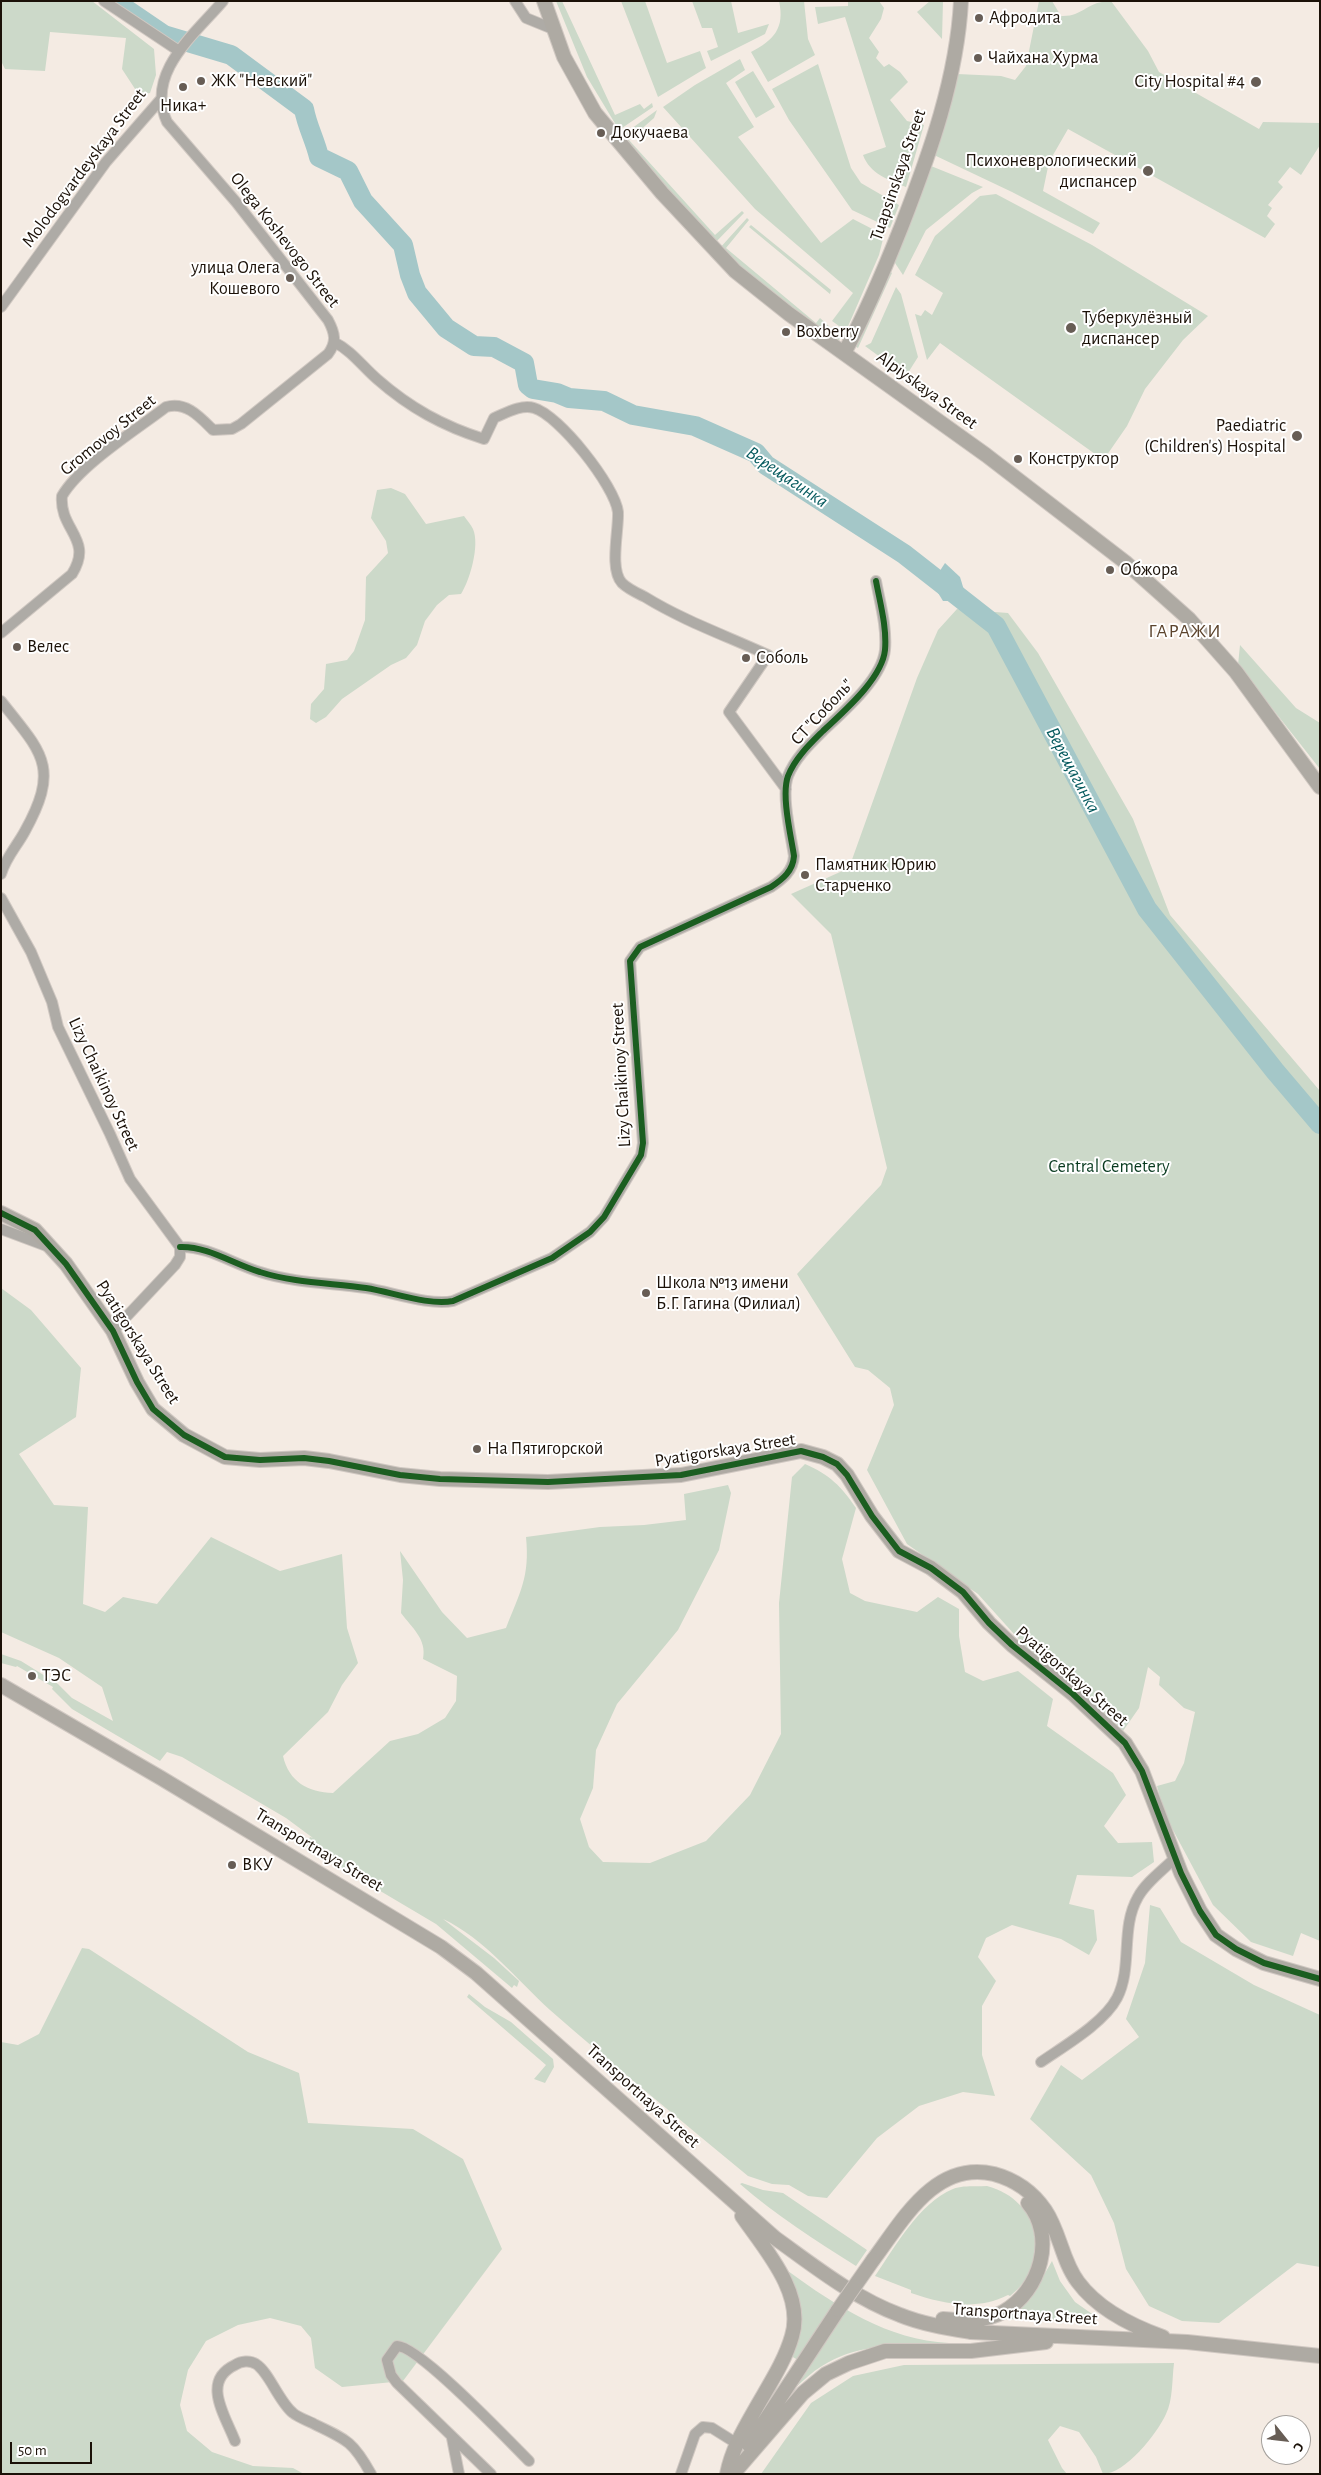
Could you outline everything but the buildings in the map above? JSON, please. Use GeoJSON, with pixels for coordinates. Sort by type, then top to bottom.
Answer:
{"type":"FeatureCollection","features":[{"type":"Feature","properties":{"kind":"main road","name":"Alpiyskaya Street"},"geometry":{"type":"LineString","coordinates":[[544,1],[564,57],[587,102],[662,193],[735,271],[789,314],[1072,520],[1125,562],[1189,619],[1236,672],[1320,787]]}},
{"type":"Feature","properties":{"kind":"main road","name":"Tuapsinskaya Street"},"geometry":{"type":"LineString","coordinates":[[844,353],[861,324],[888,261],[927,156],[952,70],[961,1]]}},
{"type":"Feature","properties":{"kind":"main road","name":"Pyatigorskaya Street"},"geometry":{"type":"LineString","coordinates":[[1,1213],[35,1230],[53,1248],[113,1331],[153,1409],[184,1435],[225,1457],[260,1460],[304,1458],[408,1476],[548,1482],[681,1475],[801,1451],[823,1457],[837,1464],[847,1475],[872,1516],[899,1551],[931,1568],[964,1592],[989,1623],[1012,1645],[1073,1694],[1125,1743],[1142,1771],[1175,1858],[1200,1911],[1216,1935],[1236,1949],[1264,1963],[1320,1979]]}},
{"type":"Feature","properties":{"kind":"main road","name":"Transportnaya Street"},"geometry":{"type":"LineString","coordinates":[[1,1685],[161,1778],[441,1946],[491,1986],[775,2238],[870,2302],[900,2316],[941,2327],[971,2332],[1175,2342],[1320,2356]]}},
{"type":"Feature","properties":{"kind":"main road"},"geometry":{"type":"LineString","coordinates":[[900,2316],[957,2320],[977,2320],[990,2317],[1014,2305],[1033,2280],[1041,2263],[1043,2248],[1041,2224],[1036,2212],[1014,2189],[983,2172]]}},
{"type":"Feature","properties":{"kind":"main road"},"geometry":{"type":"LineString","coordinates":[[732,2474],[782,2392],[873,2260],[928,2190],[954,2174],[983,2172],[1015,2181],[1038,2200],[1053,2225],[1064,2257],[1078,2282],[1096,2302],[1148,2332],[1175,2342]]}},
{"type":"Feature","properties":{"kind":"main road"},"geometry":{"type":"LineString","coordinates":[[727,2474],[736,2443],[784,2356],[792,2335],[794,2315],[792,2298],[776,2268],[730,2199]]}},
{"type":"Feature","properties":{"kind":"main road"},"geometry":{"type":"LineString","coordinates":[[732,2474],[803,2392],[826,2374],[849,2363],[885,2351],[971,2351],[1084,2338]]}},
{"type":"Feature","properties":{"kind":"street"},"geometry":{"type":"LineString","coordinates":[[104,1],[179,51]]}},
{"type":"Feature","properties":{"kind":"street","name":"Molodogvardeyskaya Street"},"geometry":{"type":"LineString","coordinates":[[1,307],[106,162],[161,99],[161,84],[166,71],[179,51],[223,1]]}},
{"type":"Feature","properties":{"kind":"street"},"geometry":{"type":"LineString","coordinates":[[515,1],[526,18],[553,28]]}},
{"type":"Feature","properties":{"kind":"street","name":"Olega Koshevogo Street"},"geometry":{"type":"LineString","coordinates":[[161,99],[162,111],[167,122],[236,202],[328,320],[334,335],[334,342]]}},
{"type":"Feature","properties":{"kind":"street"},"geometry":{"type":"LineString","coordinates":[[334,342],[352,353],[368,372],[393,392],[436,421],[450,428],[484,438],[494,418],[519,408],[534,408],[550,417],[565,432],[604,480],[615,500],[618,512],[616,570],[621,582],[682,619],[768,656],[729,712],[786,789]]}},
{"type":"Feature","properties":{"kind":"street","name":"Gromovoy Street"},"geometry":{"type":"LineString","coordinates":[[1,633],[72,574],[79,562],[81,554],[79,545],[61,504],[62,496],[100,458],[166,407],[174,404],[187,408],[212,430],[232,429],[241,424],[328,354],[334,342]]}},
{"type":"Feature","properties":{"kind":"street","name":"СТ \"Соболь\""},"geometry":{"type":"LineString","coordinates":[[794,864],[786,789],[788,778],[797,760],[858,697],[880,664],[885,652],[885,635],[876,581]]}},
{"type":"Feature","properties":{"kind":"street"},"geometry":{"type":"LineString","coordinates":[[1,700],[39,752],[44,769],[44,779],[34,812],[4,863],[1,874]]}},
{"type":"Feature","properties":{"kind":"street","name":"Lizy Chaikinoy Street"},"geometry":{"type":"LineString","coordinates":[[1,898],[31,952],[52,1002],[58,1027],[130,1179],[180,1247],[197,1248],[260,1272],[279,1277],[373,1289],[442,1302],[453,1301],[521,1273],[573,1245],[604,1217],[643,1149],[629,970],[634,953],[640,947],[771,887],[782,880],[794,864]]}},
{"type":"Feature","properties":{"kind":"street"},"geometry":{"type":"LineString","coordinates":[[1,1229],[53,1248]]}},
{"type":"Feature","properties":{"kind":"street"},"geometry":{"type":"LineString","coordinates":[[113,1331],[175,1265],[180,1257],[180,1247]]}},
{"type":"Feature","properties":{"kind":"street"},"geometry":{"type":"LineString","coordinates":[[1041,2062],[1079,2036],[1105,2013],[1116,2000],[1123,1985],[1129,1921],[1137,1898],[1144,1887],[1175,1858]]}},
{"type":"Feature","properties":{"kind":"street"},"geometry":{"type":"LineString","coordinates":[[491,2474],[469,2450],[452,2438],[392,2375],[387,2360],[398,2346],[408,2349],[429,2365],[529,2461]]}},
{"type":"Feature","properties":{"kind":"street"},"geometry":{"type":"LineString","coordinates":[[235,2441],[218,2394],[218,2378],[221,2373],[235,2364],[251,2362],[260,2367],[292,2413],[350,2442],[361,2455],[371,2474]]}},
{"type":"Feature","properties":{"kind":"street"},"geometry":{"type":"LineString","coordinates":[[681,2474],[696,2434],[703,2427],[712,2428],[736,2443]]}},
{"type":"Feature","properties":{"kind":"street"},"geometry":{"type":"LineString","coordinates":[[452,2438],[459,2474]]}},
{"type":"Feature","properties":{"kind":"green space"},"geometry":{"type":"Polygon","coordinates":[[[1,1],[92,1],[154,49],[156,75],[150,93],[139,95],[122,69],[126,38],[50,32],[45,71],[5,69],[1,61],[1,1]]]}},
{"type":"Feature","properties":{"kind":"green space"},"geometry":{"type":"Polygon","coordinates":[[[556,1],[562,1],[615,115],[640,104],[644,109],[652,103],[653,107],[619,130],[587,77],[556,1]]]}},
{"type":"Feature","properties":{"kind":"green space"},"geometry":{"type":"Polygon","coordinates":[[[621,1],[645,1],[667,63],[700,51],[706,68],[658,97],[621,1]]]}},
{"type":"Feature","properties":{"kind":"green space"},"geometry":{"type":"Polygon","coordinates":[[[692,1],[731,1],[738,33],[769,24],[765,34],[711,61],[707,51],[718,47],[712,28],[702,28],[692,1]]]}},
{"type":"Feature","properties":{"kind":"green space"},"geometry":{"type":"Polygon","coordinates":[[[779,1],[804,1],[808,39],[815,55],[768,82],[751,52],[766,43],[776,32],[780,19],[779,1]]]}},
{"type":"Feature","properties":{"kind":"green space"},"geometry":{"type":"Polygon","coordinates":[[[848,1],[879,1],[884,8],[881,19],[869,38],[879,52],[876,58],[884,67],[889,64],[900,72],[908,82],[890,100],[907,121],[924,125],[906,187],[875,172],[866,162],[863,155],[886,147],[845,17],[818,24],[815,7],[848,6],[848,1]]]}},
{"type":"Feature","properties":{"kind":"green space"},"geometry":{"type":"Polygon","coordinates":[[[930,1],[943,1],[942,39],[917,12],[930,1]]]}},
{"type":"Feature","properties":{"kind":"green space","name":"Психоневрологический диспансер"},"geometry":{"type":"Polygon","coordinates":[[[1039,1],[1052,1],[1061,16],[1068,16],[1096,3],[1111,1],[1148,51],[1159,72],[1259,129],[1263,122],[1320,123],[1320,145],[1301,175],[1290,167],[1278,182],[1283,187],[1268,205],[1272,208],[1267,216],[1275,224],[1265,238],[1068,129],[1049,162],[1043,191],[1100,223],[1093,234],[1012,192],[934,155],[957,74],[1001,76],[1015,80],[1026,66],[1039,1]]]}},
{"type":"Feature","properties":{"kind":"green space"},"geometry":{"type":"Polygon","coordinates":[[[740,59],[745,70],[726,83],[754,127],[738,137],[821,243],[853,219],[884,235],[879,255],[846,331],[832,321],[853,293],[755,209],[663,107],[695,85],[740,59]]]}},
{"type":"Feature","properties":{"kind":"green space"},"geometry":{"type":"Polygon","coordinates":[[[818,64],[851,168],[861,183],[899,205],[890,228],[852,210],[789,120],[772,89],[818,64]]]}},
{"type":"Feature","properties":{"kind":"green space"},"geometry":{"type":"Polygon","coordinates":[[[753,71],[775,107],[756,118],[735,82],[753,71]]]}},
{"type":"Feature","properties":{"kind":"green space"},"geometry":{"type":"Polygon","coordinates":[[[657,110],[654,118],[629,140],[715,235],[742,211],[744,213],[714,244],[620,137],[657,110]]]}},
{"type":"Feature","properties":{"kind":"green space"},"geometry":{"type":"Polygon","coordinates":[[[931,166],[983,187],[972,193],[926,230],[903,275],[893,260],[931,166]]]}},
{"type":"Feature","properties":{"kind":"green space","name":"Туберкулёзный диспансер"},"geometry":{"type":"Polygon","coordinates":[[[996,194],[1092,245],[1208,316],[1183,340],[1145,389],[1127,426],[1100,465],[1095,454],[940,343],[927,360],[915,314],[921,316],[925,310],[932,315],[943,293],[915,275],[935,236],[980,196],[996,194]]]}},
{"type":"Feature","properties":{"kind":"green space"},"geometry":{"type":"Polygon","coordinates":[[[747,218],[749,220],[726,248],[816,323],[820,318],[841,337],[837,343],[795,314],[719,249],[747,218]]]}},
{"type":"Feature","properties":{"kind":"green space"},"geometry":{"type":"Polygon","coordinates":[[[751,225],[831,290],[830,294],[749,227],[751,225]]]}},
{"type":"Feature","properties":{"kind":"green space"},"geometry":{"type":"Polygon","coordinates":[[[888,270],[892,273],[858,348],[853,345],[888,270]]]}},
{"type":"Feature","properties":{"kind":"green space"},"geometry":{"type":"Polygon","coordinates":[[[896,287],[901,294],[918,357],[906,376],[865,346],[871,343],[896,287]]]}},
{"type":"Feature","properties":{"kind":"green space"},"geometry":{"type":"Polygon","coordinates":[[[391,488],[405,494],[426,524],[464,516],[472,527],[475,536],[475,553],[471,572],[461,594],[449,595],[437,605],[425,621],[417,645],[406,658],[391,665],[342,699],[326,717],[316,723],[310,719],[311,704],[324,689],[326,664],[347,660],[354,651],[365,620],[366,577],[388,553],[386,541],[371,518],[377,490],[391,488]]]}},
{"type":"Feature","properties":{"kind":"green space","name":"Central Cemetery"},"geometry":{"type":"Polygon","coordinates":[[[957,609],[1008,613],[1038,653],[1133,819],[1170,915],[1320,1091],[1320,1941],[1301,1933],[1293,1956],[1251,1942],[1213,1905],[1165,1815],[1157,1786],[1175,1781],[1184,1763],[1195,1712],[1184,1708],[1159,1685],[1160,1677],[1148,1667],[1139,1708],[1123,1731],[1032,1654],[978,1594],[907,1544],[867,1470],[894,1405],[890,1388],[868,1370],[855,1367],[797,1274],[881,1185],[887,1168],[831,934],[791,894],[849,868],[917,678],[938,630],[957,609]]]}},
{"type":"Feature","properties":{"kind":"green space"},"geometry":{"type":"Polygon","coordinates":[[[1240,645],[1296,708],[1320,723],[1320,769],[1238,665],[1240,645]]]}},
{"type":"Feature","properties":{"kind":"green space"},"geometry":{"type":"Polygon","coordinates":[[[1,1288],[31,1310],[81,1368],[76,1417],[19,1454],[54,1505],[88,1507],[83,1604],[105,1612],[123,1597],[157,1604],[211,1537],[280,1571],[342,1554],[347,1628],[358,1663],[342,1685],[328,1712],[283,1756],[290,1773],[308,1788],[333,1793],[390,1741],[418,1734],[445,1718],[456,1701],[457,1676],[423,1659],[424,1652],[421,1640],[401,1613],[403,1580],[400,1551],[442,1612],[467,1638],[506,1628],[523,1584],[527,1563],[526,1537],[600,1527],[644,1525],[686,1520],[684,1494],[728,1485],[731,1493],[719,1550],[678,1630],[617,1704],[596,1750],[593,1788],[580,1819],[589,1847],[603,1862],[650,1863],[706,1841],[750,1795],[781,1734],[779,1603],[792,1477],[805,1464],[821,1472],[834,1482],[856,1508],[842,1559],[850,1593],[865,1601],[917,1612],[938,1597],[959,1609],[959,1636],[965,1672],[983,1681],[1018,1671],[1053,1699],[1047,1726],[1113,1773],[1126,1795],[1104,1826],[1118,1843],[1152,1842],[1154,1862],[1132,1877],[1077,1875],[1069,1904],[1094,1910],[1097,1940],[1089,1955],[1061,1939],[1012,1925],[986,1938],[978,1957],[996,1981],[982,2006],[982,2055],[995,2096],[963,2092],[919,2106],[877,2138],[827,2198],[808,2196],[789,2185],[772,2184],[748,2176],[574,2031],[500,1960],[458,1927],[443,1919],[494,1958],[519,1981],[517,1987],[514,1985],[512,1988],[436,1924],[306,1847],[303,1836],[309,1839],[310,1837],[313,1838],[286,1818],[182,1757],[167,1752],[160,1761],[72,1709],[52,1689],[53,1687],[17,1666],[1,1663],[1,1654],[21,1661],[58,1684],[72,1698],[113,1721],[102,1687],[59,1658],[1,1632],[1,1288]]]}},
{"type":"Feature","properties":{"kind":"green space"},"geometry":{"type":"Polygon","coordinates":[[[1150,1905],[1160,1908],[1181,1942],[1254,1985],[1320,2015],[1320,2267],[1297,2263],[1219,2323],[1182,2321],[1149,2306],[1126,2269],[1114,2223],[1091,2175],[1030,2119],[1061,2065],[1082,2080],[1139,2037],[1126,2019],[1145,1963],[1150,1905]]]}},
{"type":"Feature","properties":{"kind":"green space"},"geometry":{"type":"Polygon","coordinates":[[[82,1948],[89,1949],[248,2052],[299,2073],[308,2123],[413,2129],[463,2159],[502,2249],[403,2381],[342,2387],[315,2368],[311,2338],[301,2326],[270,2318],[238,2325],[206,2341],[188,2370],[180,2405],[187,2431],[212,2452],[253,2466],[293,2468],[304,2474],[1,2474],[1,2042],[18,2045],[39,2034],[82,1948]]]}},
{"type":"Feature","properties":{"kind":"green space"},"geometry":{"type":"Polygon","coordinates":[[[469,1994],[485,2007],[511,2022],[553,2059],[554,2067],[545,2083],[534,2079],[546,2065],[467,1997],[469,1994]]]}},
{"type":"Feature","properties":{"kind":"green space"},"geometry":{"type":"Polygon","coordinates":[[[740,2184],[763,2190],[783,2193],[867,2250],[856,2266],[782,2217],[740,2184]]]}},
{"type":"Feature","properties":{"kind":"green space"},"geometry":{"type":"Polygon","coordinates":[[[987,2186],[1005,2193],[1019,2204],[1029,2218],[1035,2234],[1036,2250],[1032,2267],[1024,2282],[1010,2296],[984,2303],[948,2303],[911,2293],[911,2290],[875,2276],[918,2215],[940,2196],[957,2188],[987,2186]]]}},
{"type":"Feature","properties":{"kind":"green space"},"geometry":{"type":"Polygon","coordinates":[[[1052,2261],[1060,2281],[1075,2302],[1095,2316],[1094,2321],[1001,2319],[1030,2299],[1052,2261]]]}},
{"type":"Feature","properties":{"kind":"green space"},"geometry":{"type":"Polygon","coordinates":[[[788,2271],[825,2297],[864,2319],[905,2335],[949,2343],[949,2345],[884,2346],[852,2352],[822,2366],[811,2373],[795,2388],[810,2367],[791,2356],[797,2294],[788,2271]]]}},
{"type":"Feature","properties":{"kind":"green space"},"geometry":{"type":"Polygon","coordinates":[[[1174,2363],[1170,2402],[1162,2422],[1139,2452],[1112,2472],[1103,2474],[1096,2457],[1079,2432],[1060,2426],[1048,2440],[1067,2474],[761,2474],[811,2403],[853,2376],[904,2365],[1174,2363]]]}},
{"type":"Feature","properties":{"kind":"water"},"geometry":{"type":"Polygon","coordinates":[[[945,563],[960,577],[964,590],[955,601],[943,601],[932,583],[945,563]]]}},
{"type":"Feature","properties":{"kind":"waterway","name":"Верещагинка"},"geometry":{"type":"LineString","coordinates":[[114,1],[164,35],[231,55],[304,109],[319,157],[348,171],[363,201],[403,245],[410,275],[417,293],[446,328],[474,346],[494,347],[524,363],[528,385],[533,389],[557,393],[569,398],[604,401],[633,415],[695,426],[756,453],[766,465],[904,554],[996,626],[1147,909],[1275,1071],[1320,1124]]}},
{"type":"Feature","properties":{"kind":"cycle path"},"geometry":{"type":"LineString","coordinates":[[180,1247],[201,1249],[250,1269],[273,1276],[366,1288],[422,1300],[443,1302],[453,1301],[552,1258],[590,1232],[604,1217],[641,1155],[643,1143],[630,961],[640,947],[771,887],[783,878],[792,866],[794,856],[786,804],[788,776],[803,752],[851,705],[869,683],[882,661],[885,650],[885,633],[876,581]]}},
{"type":"Feature","properties":{"kind":"cycle path"},"geometry":{"type":"LineString","coordinates":[[1,1213],[35,1230],[66,1264],[113,1331],[137,1382],[153,1409],[184,1435],[225,1457],[260,1460],[304,1458],[400,1475],[440,1479],[548,1482],[681,1475],[801,1451],[823,1457],[837,1464],[847,1475],[872,1516],[899,1551],[931,1568],[963,1592],[989,1623],[1012,1645],[1073,1694],[1125,1743],[1142,1771],[1181,1873],[1200,1911],[1216,1935],[1236,1949],[1264,1963],[1320,1979]]}},
{"type":"Feature","properties":{"kind":"place","name":"Афродита"},"geometry":{"type":"Point","coordinates":[979,18]}},
{"type":"Feature","properties":{"kind":"place","name":"Чайхана Хурма"},"geometry":{"type":"Point","coordinates":[978,58]}},
{"type":"Feature","properties":{"kind":"place","name":"ЖК \"Невский\""},"geometry":{"type":"Point","coordinates":[201,81]}},
{"type":"Feature","properties":{"kind":"place","name":"City Hospital #4"},"geometry":{"type":"Point","coordinates":[1256,82]}},
{"type":"Feature","properties":{"kind":"place","name":"Ника+"},"geometry":{"type":"Point","coordinates":[183,87]}},
{"type":"Feature","properties":{"kind":"place","name":"Докучаева"},"geometry":{"type":"Point","coordinates":[601,133]}},
{"type":"Feature","properties":{"kind":"place","name":"Психоневрологический диспансер"},"geometry":{"type":"Point","coordinates":[1148,171]}},
{"type":"Feature","properties":{"kind":"place","name":"улица Олега Кошевого"},"geometry":{"type":"Point","coordinates":[290,278]}},
{"type":"Feature","properties":{"kind":"place","name":"Туберкулёзный диспансер"},"geometry":{"type":"Point","coordinates":[1071,328]}},
{"type":"Feature","properties":{"kind":"place","name":"Boxberry"},"geometry":{"type":"Point","coordinates":[786,332]}},
{"type":"Feature","properties":{"kind":"place","name":"Paediatric (Children's) Hospital"},"geometry":{"type":"Point","coordinates":[1297,436]}},
{"type":"Feature","properties":{"kind":"place","name":"Конструктор"},"geometry":{"type":"Point","coordinates":[1018,459]}},
{"type":"Feature","properties":{"kind":"place","name":"Обжора"},"geometry":{"type":"Point","coordinates":[1110,570]}},
{"type":"Feature","properties":{"kind":"place","name":"Велес"},"geometry":{"type":"Point","coordinates":[17,647]}},
{"type":"Feature","properties":{"kind":"place","name":"Соболь"},"geometry":{"type":"Point","coordinates":[746,658]}},
{"type":"Feature","properties":{"kind":"place","name":"Памятник Юрию Старченко"},"geometry":{"type":"Point","coordinates":[805,875]}},
{"type":"Feature","properties":{"kind":"place","name":"Школа №13 имени Б.Г. Гагина (Филиал)"},"geometry":{"type":"Point","coordinates":[646,1293]}},
{"type":"Feature","properties":{"kind":"place","name":"На Пятигорской"},"geometry":{"type":"Point","coordinates":[477,1449]}},
{"type":"Feature","properties":{"kind":"place","name":"ТЭС"},"geometry":{"type":"Point","coordinates":[32,1676]}},
{"type":"Feature","properties":{"kind":"place","name":"ВКУ"},"geometry":{"type":"Point","coordinates":[232,1865]}},
{"type":"Feature","properties":{"kind":"district","name":"ГАРАЖИ"},"geometry":{"type":"Point","coordinates":[1185,631]}}]}
